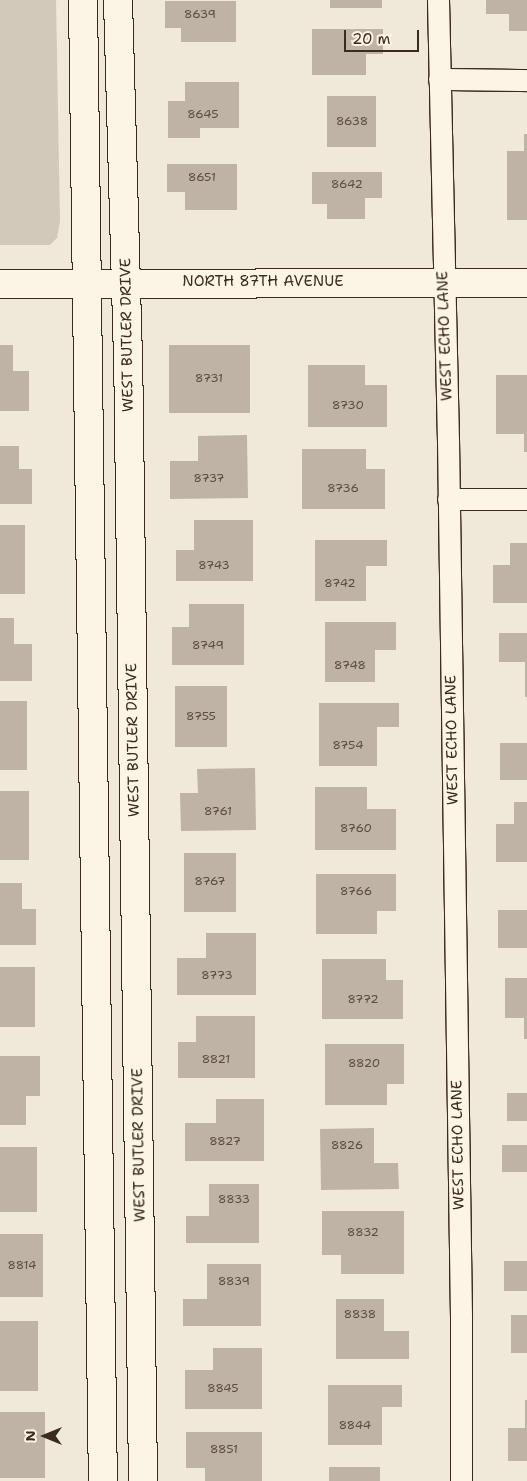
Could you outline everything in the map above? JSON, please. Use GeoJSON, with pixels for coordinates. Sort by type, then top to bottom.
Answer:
{"type":"FeatureCollection","features":[{"type":"Feature","properties":{"kind":"street"},"geometry":{"type":"LineString","coordinates":[[83,0],[103,1481]]}},
{"type":"Feature","properties":{"kind":"street","name":"WEST BUTLER DRIVE"},"geometry":{"type":"LineString","coordinates":[[118,0],[126,282],[143,1481]]}},
{"type":"Feature","properties":{"kind":"street","name":"WEST ECHO LANE"},"geometry":{"type":"LineString","coordinates":[[438,0],[448,499],[460,1285],[461,1481]]}},
{"type":"Feature","properties":{"kind":"street"},"geometry":{"type":"LineString","coordinates":[[439,79],[527,80]]}},
{"type":"Feature","properties":{"kind":"street","name":"NORTH 87TH AVENUE"},"geometry":{"type":"LineString","coordinates":[[0,284],[126,282],[527,283]]}},
{"type":"Feature","properties":{"kind":"street"},"geometry":{"type":"LineString","coordinates":[[448,499],[527,499]]}},
{"type":"Feature","properties":{"kind":"shaded area"},"geometry":{"type":"Polygon","coordinates":[[[0,0],[56,0],[60,221],[57,238],[50,245],[0,245],[0,0]]]}},
{"type":"Feature","properties":{"kind":"building"},"geometry":{"type":"Polygon","coordinates":[[[330,0],[382,0],[382,8],[330,8],[330,0]]]}},
{"type":"Feature","properties":{"kind":"building"},"geometry":{"type":"Polygon","coordinates":[[[486,0],[527,0],[527,31],[509,31],[509,14],[486,14],[486,0]]]}},
{"type":"Feature","properties":{"kind":"building"},"geometry":{"type":"Polygon","coordinates":[[[165,1],[236,1],[236,42],[181,42],[181,28],[165,28],[165,1]]]}},
{"type":"Feature","properties":{"kind":"building"},"geometry":{"type":"Polygon","coordinates":[[[312,29],[383,29],[383,54],[366,54],[366,75],[312,75],[312,29]]]}},
{"type":"Feature","properties":{"kind":"building"},"geometry":{"type":"Polygon","coordinates":[[[185,82],[239,82],[239,128],[200,128],[200,138],[168,138],[168,101],[185,101],[185,82]]]}},
{"type":"Feature","properties":{"kind":"building"},"geometry":{"type":"Polygon","coordinates":[[[327,96],[376,96],[376,147],[327,147],[327,96]]]}},
{"type":"Feature","properties":{"kind":"building"},"geometry":{"type":"Polygon","coordinates":[[[524,134],[527,134],[527,220],[507,220],[507,151],[524,151],[524,134]]]}},
{"type":"Feature","properties":{"kind":"building"},"geometry":{"type":"Polygon","coordinates":[[[167,164],[237,164],[237,210],[185,210],[185,192],[167,192],[167,164]]]}},
{"type":"Feature","properties":{"kind":"building"},"geometry":{"type":"Polygon","coordinates":[[[312,172],[382,172],[382,198],[365,198],[365,219],[327,219],[327,204],[312,204],[312,172]]]}},
{"type":"Feature","properties":{"kind":"building"},"geometry":{"type":"Polygon","coordinates":[[[0,345],[13,345],[13,371],[29,371],[29,411],[0,411],[0,345]]]}},
{"type":"Feature","properties":{"kind":"building"},"geometry":{"type":"Polygon","coordinates":[[[169,345],[250,345],[250,413],[169,413],[169,345]]]}},
{"type":"Feature","properties":{"kind":"building"},"geometry":{"type":"Polygon","coordinates":[[[308,365],[365,365],[365,385],[387,385],[387,427],[308,427],[308,365]]]}},
{"type":"Feature","properties":{"kind":"building"},"geometry":{"type":"Polygon","coordinates":[[[496,375],[527,375],[527,452],[524,452],[524,434],[496,434],[496,375]]]}},
{"type":"Feature","properties":{"kind":"building"},"geometry":{"type":"Polygon","coordinates":[[[247,435],[248,498],[170,499],[170,461],[198,461],[198,436],[247,435]]]}},
{"type":"Feature","properties":{"kind":"building"},"geometry":{"type":"Polygon","coordinates":[[[0,446],[19,446],[19,469],[32,469],[32,504],[0,504],[0,446]]]}},
{"type":"Feature","properties":{"kind":"building"},"geometry":{"type":"Polygon","coordinates":[[[302,449],[366,449],[366,469],[385,469],[385,509],[302,509],[302,449]]]}},
{"type":"Feature","properties":{"kind":"building"},"geometry":{"type":"Polygon","coordinates":[[[194,520],[253,520],[253,581],[176,581],[176,550],[194,550],[194,520]]]}},
{"type":"Feature","properties":{"kind":"building"},"geometry":{"type":"Polygon","coordinates":[[[0,525],[25,525],[25,594],[0,594],[0,525]]]}},
{"type":"Feature","properties":{"kind":"building"},"geometry":{"type":"Polygon","coordinates":[[[315,540],[387,540],[387,566],[366,566],[366,601],[315,601],[315,540]]]}},
{"type":"Feature","properties":{"kind":"building"},"geometry":{"type":"Polygon","coordinates":[[[510,543],[527,543],[527,603],[493,603],[493,565],[510,565],[510,543]]]}},
{"type":"Feature","properties":{"kind":"building"},"geometry":{"type":"Polygon","coordinates":[[[189,604],[244,604],[244,665],[172,665],[172,627],[189,627],[189,604]]]}},
{"type":"Feature","properties":{"kind":"building"},"geometry":{"type":"Polygon","coordinates":[[[0,618],[14,618],[14,644],[32,644],[32,681],[0,681],[0,618]]]}},
{"type":"Feature","properties":{"kind":"building"},"geometry":{"type":"Polygon","coordinates":[[[325,622],[396,622],[396,650],[375,650],[375,682],[325,682],[325,622]]]}},
{"type":"Feature","properties":{"kind":"building"},"geometry":{"type":"Polygon","coordinates":[[[499,633],[527,633],[527,697],[525,697],[525,662],[499,662],[499,633]]]}},
{"type":"Feature","properties":{"kind":"building"},"geometry":{"type":"Polygon","coordinates":[[[175,686],[227,686],[227,747],[175,747],[175,686]]]}},
{"type":"Feature","properties":{"kind":"building"},"geometry":{"type":"Polygon","coordinates":[[[0,701],[27,701],[27,770],[0,770],[0,701]]]}},
{"type":"Feature","properties":{"kind":"building"},"geometry":{"type":"Polygon","coordinates":[[[319,703],[399,703],[399,727],[377,727],[377,766],[319,766],[319,703]]]}},
{"type":"Feature","properties":{"kind":"building"},"geometry":{"type":"Polygon","coordinates":[[[500,743],[527,743],[527,780],[500,780],[500,743]]]}},
{"type":"Feature","properties":{"kind":"building"},"geometry":{"type":"Polygon","coordinates":[[[255,768],[256,830],[181,831],[180,793],[198,793],[197,769],[255,768]]]}},
{"type":"Feature","properties":{"kind":"building"},"geometry":{"type":"Polygon","coordinates":[[[315,787],[367,787],[367,809],[396,809],[396,850],[315,850],[315,787]]]}},
{"type":"Feature","properties":{"kind":"building"},"geometry":{"type":"Polygon","coordinates":[[[0,791],[29,791],[29,860],[0,860],[0,791]]]}},
{"type":"Feature","properties":{"kind":"building"},"geometry":{"type":"Polygon","coordinates":[[[514,802],[527,802],[527,862],[496,862],[496,824],[514,824],[514,802]]]}},
{"type":"Feature","properties":{"kind":"building"},"geometry":{"type":"Polygon","coordinates":[[[184,853],[236,853],[236,912],[184,912],[184,853]]]}},
{"type":"Feature","properties":{"kind":"building"},"geometry":{"type":"Polygon","coordinates":[[[316,874],[396,874],[396,911],[377,911],[377,934],[316,934],[316,874]]]}},
{"type":"Feature","properties":{"kind":"building"},"geometry":{"type":"Polygon","coordinates":[[[0,883],[22,883],[22,909],[36,909],[36,945],[0,945],[0,883]]]}},
{"type":"Feature","properties":{"kind":"building"},"geometry":{"type":"Polygon","coordinates":[[[498,910],[527,910],[527,948],[498,948],[498,910]]]}},
{"type":"Feature","properties":{"kind":"building"},"geometry":{"type":"Polygon","coordinates":[[[206,933],[256,933],[256,995],[177,995],[177,958],[206,958],[206,933]]]}},
{"type":"Feature","properties":{"kind":"building"},"geometry":{"type":"Polygon","coordinates":[[[322,959],[386,959],[386,980],[403,980],[403,1019],[322,1019],[322,959]]]}},
{"type":"Feature","properties":{"kind":"building"},"geometry":{"type":"Polygon","coordinates":[[[0,967],[35,967],[35,1027],[0,1027],[0,967]]]}},
{"type":"Feature","properties":{"kind":"building"},"geometry":{"type":"Polygon","coordinates":[[[505,978],[527,978],[527,1039],[524,1039],[524,1018],[505,1018],[505,978]]]}},
{"type":"Feature","properties":{"kind":"building"},"geometry":{"type":"Polygon","coordinates":[[[196,1016],[255,1016],[255,1078],[178,1078],[178,1042],[196,1042],[196,1016]]]}},
{"type":"Feature","properties":{"kind":"building"},"geometry":{"type":"Polygon","coordinates":[[[325,1044],[404,1044],[404,1084],[387,1084],[387,1105],[325,1105],[325,1044]]]}},
{"type":"Feature","properties":{"kind":"building"},"geometry":{"type":"Polygon","coordinates":[[[0,1056],[40,1056],[40,1096],[26,1096],[26,1125],[0,1125],[0,1056]]]}},
{"type":"Feature","properties":{"kind":"building"},"geometry":{"type":"Polygon","coordinates":[[[507,1093],[527,1093],[527,1121],[507,1121],[507,1093]]]}},
{"type":"Feature","properties":{"kind":"building"},"geometry":{"type":"Polygon","coordinates":[[[216,1099],[264,1099],[264,1161],[185,1161],[185,1123],[216,1123],[216,1099]]]}},
{"type":"Feature","properties":{"kind":"building"},"geometry":{"type":"Polygon","coordinates":[[[374,1128],[374,1163],[398,1163],[399,1189],[321,1190],[320,1129],[374,1128]]]}},
{"type":"Feature","properties":{"kind":"building"},"geometry":{"type":"Polygon","coordinates":[[[502,1145],[527,1145],[527,1172],[502,1172],[502,1145]]]}},
{"type":"Feature","properties":{"kind":"building"},"geometry":{"type":"Polygon","coordinates":[[[0,1147],[37,1147],[37,1212],[0,1212],[0,1147]]]}},
{"type":"Feature","properties":{"kind":"building"},"geometry":{"type":"Polygon","coordinates":[[[209,1184],[259,1184],[259,1243],[186,1243],[186,1216],[209,1216],[209,1184]]]}},
{"type":"Feature","properties":{"kind":"building"},"geometry":{"type":"Polygon","coordinates":[[[322,1211],[404,1211],[404,1274],[341,1274],[341,1255],[322,1255],[322,1211]]]}},
{"type":"Feature","properties":{"kind":"building"},"geometry":{"type":"Polygon","coordinates":[[[0,1234],[43,1234],[43,1297],[0,1297],[0,1234]]]}},
{"type":"Feature","properties":{"kind":"building"},"geometry":{"type":"Polygon","coordinates":[[[504,1261],[527,1261],[527,1291],[504,1291],[504,1261]]]}},
{"type":"Feature","properties":{"kind":"building"},"geometry":{"type":"Polygon","coordinates":[[[207,1264],[261,1264],[261,1326],[183,1326],[183,1299],[207,1299],[207,1264]]]}},
{"type":"Feature","properties":{"kind":"building"},"geometry":{"type":"Polygon","coordinates":[[[336,1299],[384,1299],[384,1331],[409,1331],[409,1359],[336,1359],[336,1299]]]}},
{"type":"Feature","properties":{"kind":"building"},"geometry":{"type":"Polygon","coordinates":[[[511,1315],[527,1315],[527,1353],[511,1353],[511,1315]]]}},
{"type":"Feature","properties":{"kind":"building"},"geometry":{"type":"Polygon","coordinates":[[[0,1321],[38,1321],[38,1391],[0,1391],[0,1321]]]}},
{"type":"Feature","properties":{"kind":"building"},"geometry":{"type":"Polygon","coordinates":[[[213,1348],[262,1348],[262,1409],[185,1409],[185,1370],[213,1370],[213,1348]]]}},
{"type":"Feature","properties":{"kind":"building"},"geometry":{"type":"Polygon","coordinates":[[[328,1385],[402,1385],[402,1407],[382,1407],[382,1445],[328,1445],[328,1385]]]}},
{"type":"Feature","properties":{"kind":"building"},"geometry":{"type":"Polygon","coordinates":[[[525,1400],[527,1400],[527,1461],[508,1461],[508,1428],[525,1428],[525,1400]]]}},
{"type":"Feature","properties":{"kind":"building"},"geometry":{"type":"Polygon","coordinates":[[[0,1412],[45,1412],[45,1478],[0,1478],[0,1412]]]}},
{"type":"Feature","properties":{"kind":"building"},"geometry":{"type":"Polygon","coordinates":[[[186,1432],[262,1432],[262,1481],[205,1481],[205,1468],[186,1468],[186,1432]]]}},
{"type":"Feature","properties":{"kind":"building"},"geometry":{"type":"Polygon","coordinates":[[[329,1467],[380,1467],[380,1481],[329,1481],[329,1467]]]}}]}
